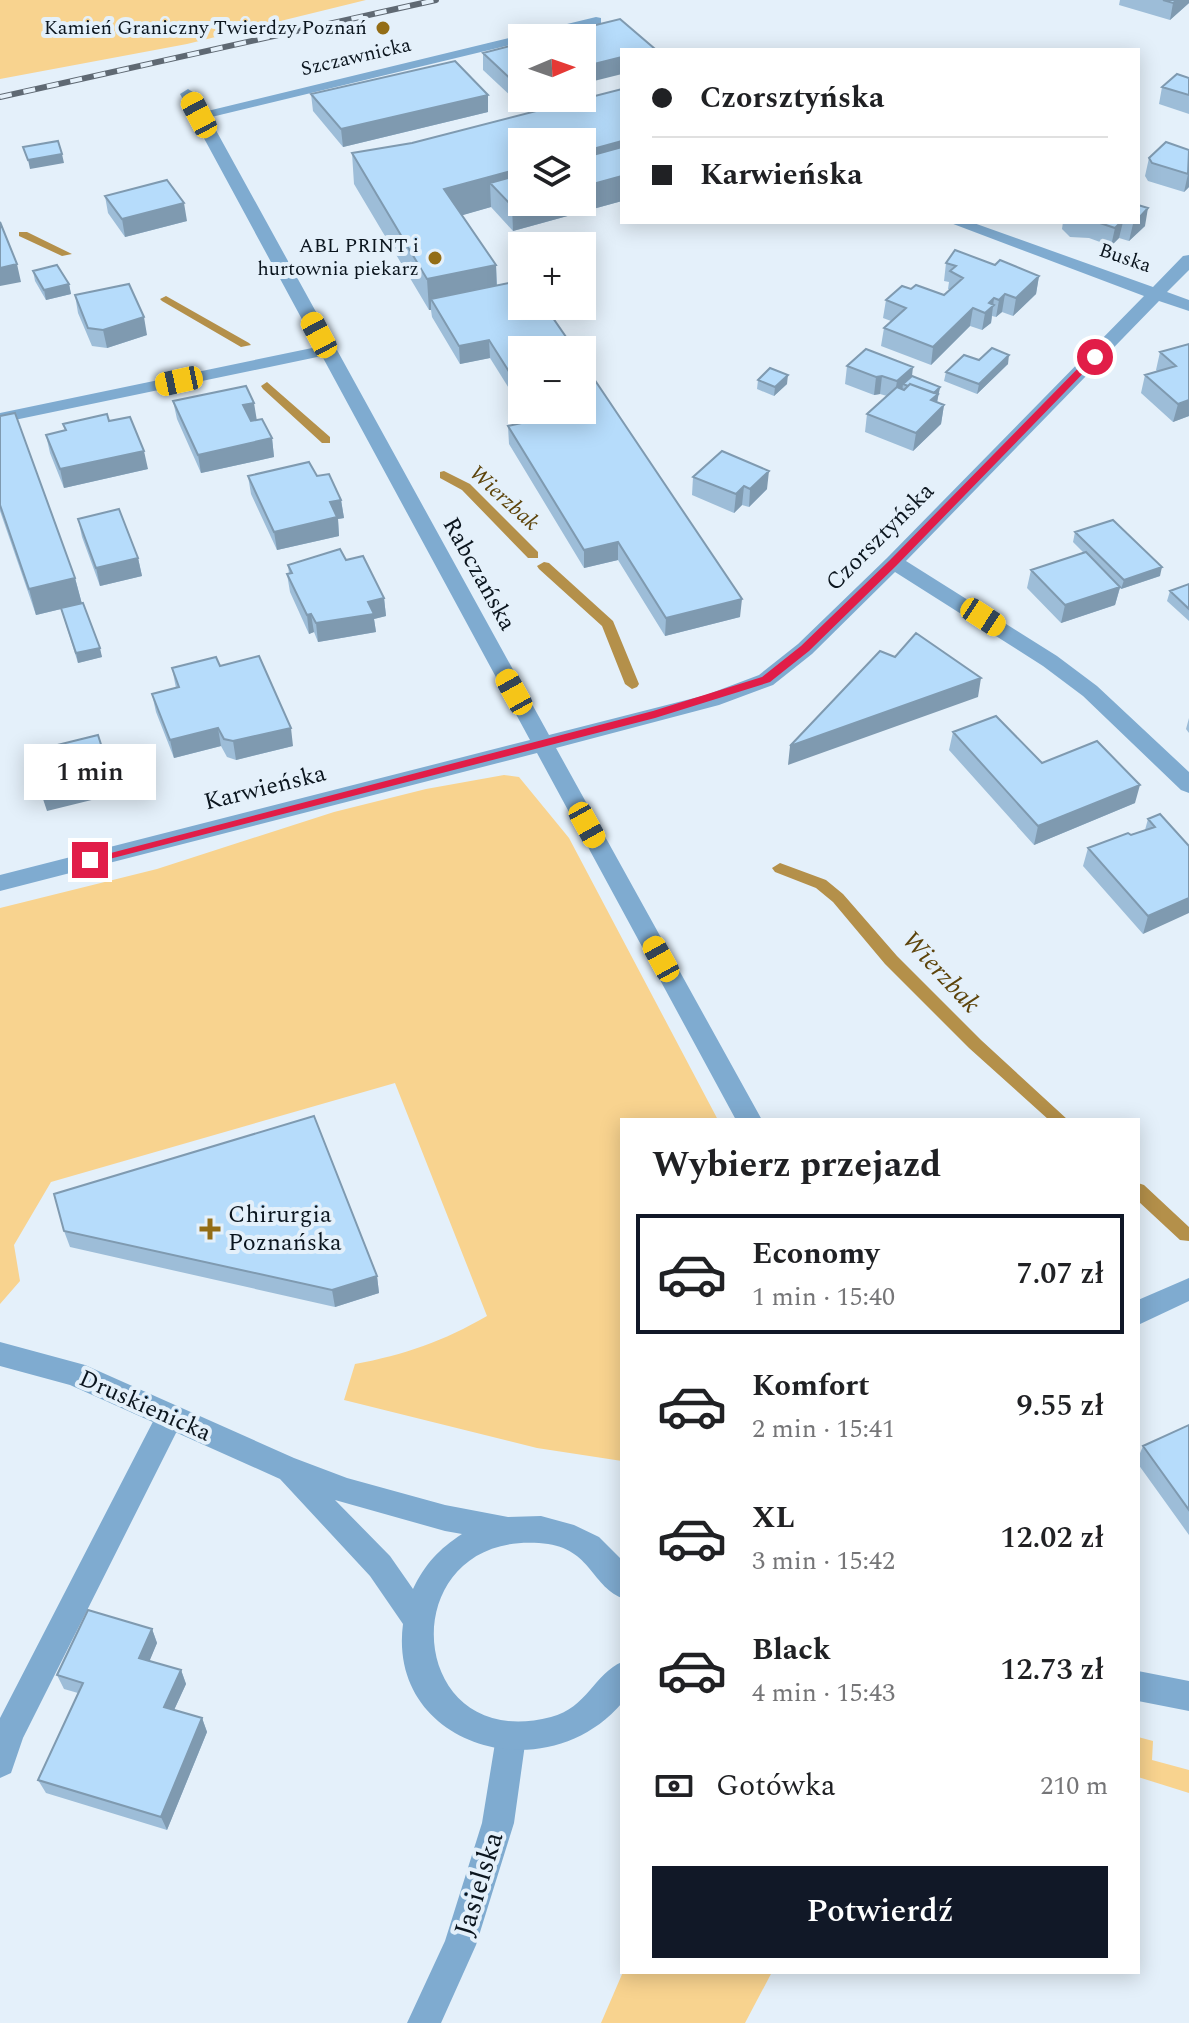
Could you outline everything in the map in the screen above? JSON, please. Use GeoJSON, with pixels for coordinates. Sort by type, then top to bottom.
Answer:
{"type":"FeatureCollection","features":[{"type":"Feature","properties":{"kind":"street","name":"Szczawnicka"},"geometry":{"type":"LineString","coordinates":[[583,24],[596,21]]}},
{"type":"Feature","properties":{"kind":"street","name":"Szczawnicka"},"geometry":{"type":"LineString","coordinates":[[199,115],[508,42]]}},
{"type":"Feature","properties":{"kind":"street","name":"Rabczańska"},"geometry":{"type":"LineString","coordinates":[[188,94],[748,1118]]}},
{"type":"Feature","properties":{"kind":"street","name":"Buska"},"geometry":{"type":"LineString","coordinates":[[962,224],[1189,306]]}},
{"type":"Feature","properties":{"kind":"street","name":"Czorsztyńska"},"geometry":{"type":"LineString","coordinates":[[543,744],[712,700],[766,680],[805,649],[894,562],[1189,260]]}},
{"type":"Feature","properties":{"kind":"street"},"geometry":{"type":"LineString","coordinates":[[0,418],[327,350]]}},
{"type":"Feature","properties":{"kind":"street"},"geometry":{"type":"LineString","coordinates":[[894,562],[952,597],[1090,691],[1189,785]]}},
{"type":"Feature","properties":{"kind":"street","name":"Karwieńska"},"geometry":{"type":"LineString","coordinates":[[0,883],[543,744]]}},
{"type":"Feature","properties":{"kind":"street"},"geometry":{"type":"LineString","coordinates":[[1140,1312],[1189,1289]]}},
{"type":"Feature","properties":{"kind":"street","name":"Druskienicka"},"geometry":{"type":"LineString","coordinates":[[0,1354],[75,1374],[285,1468],[347,1491],[445,1518],[508,1529]]}},
{"type":"Feature","properties":{"kind":"street"},"geometry":{"type":"LineString","coordinates":[[0,1762],[9,1733],[170,1417]]}},
{"type":"Feature","properties":{"kind":"street","name":"Druskienicka"},"geometry":{"type":"LineString","coordinates":[[285,1468],[380,1566],[416,1617]]}},
{"type":"Feature","properties":{"kind":"street"},"geometry":{"type":"LineString","coordinates":[[617,1691],[581,1722],[547,1736],[511,1737],[477,1729],[448,1709],[427,1682],[416,1651],[416,1617],[428,1586],[448,1559],[475,1540],[508,1529],[543,1529],[613,1554],[620,1577]]}},
{"type":"Feature","properties":{"kind":"street"},"geometry":{"type":"LineString","coordinates":[[1140,1686],[1189,1696]]}},
{"type":"Feature","properties":{"kind":"street","name":"Jasielska"},"geometry":{"type":"LineString","coordinates":[[424,2023],[460,1945],[498,1823],[511,1737]]}},
{"type":"Feature","properties":{"kind":"shaded area"},"geometry":{"type":"Polygon","coordinates":[[[0,0],[366,0],[187,44],[0,79],[0,0]]]}},
{"type":"Feature","properties":{"kind":"shaded area"},"geometry":{"type":"Polygon","coordinates":[[[504,775],[519,777],[569,838],[717,1118],[620,1118],[620,1461],[537,1448],[344,1400],[355,1364],[423,1346],[487,1316],[395,1083],[51,1182],[14,1245],[20,1281],[0,1304],[0,908],[157,869],[334,812],[426,789],[504,775]]]}},
{"type":"Feature","properties":{"kind":"shaded area"},"geometry":{"type":"Polygon","coordinates":[[[1140,1738],[1153,1741],[1152,1760],[1189,1770],[1189,1793],[1140,1778],[1140,1738]]]}},
{"type":"Feature","properties":{"kind":"shaded area"},"geometry":{"type":"Polygon","coordinates":[[[622,1974],[771,1974],[745,2023],[601,2023],[622,1974]]]}},
{"type":"Feature","properties":{"kind":"building"},"geometry":{"type":"Polygon","coordinates":[[[620,19],[654,48],[620,48],[620,58],[596,64],[596,25],[620,19]]]}},
{"type":"Feature","properties":{"kind":"building"},"geometry":{"type":"Polygon","coordinates":[[[508,47],[508,76],[483,53],[508,47]]]}},
{"type":"Feature","properties":{"kind":"building"},"geometry":{"type":"Polygon","coordinates":[[[455,61],[488,95],[341,129],[311,94],[455,61]]]}},
{"type":"Feature","properties":{"kind":"building"},"geometry":{"type":"Polygon","coordinates":[[[1177,74],[1189,78],[1189,95],[1162,87],[1177,74]]]}},
{"type":"Feature","properties":{"kind":"building"},"geometry":{"type":"Polygon","coordinates":[[[620,90],[620,142],[596,148],[596,128],[508,128],[508,172],[444,189],[496,265],[427,279],[352,153],[412,143],[533,112],[596,112],[596,96],[620,90]]]}},
{"type":"Feature","properties":{"kind":"building"},"geometry":{"type":"Polygon","coordinates":[[[58,141],[62,154],[28,160],[23,147],[58,141]]]}},
{"type":"Feature","properties":{"kind":"building"},"geometry":{"type":"Polygon","coordinates":[[[1166,142],[1189,150],[1188,174],[1152,163],[1149,158],[1166,142]]]}},
{"type":"Feature","properties":{"kind":"building"},"geometry":{"type":"Polygon","coordinates":[[[620,148],[620,177],[596,183],[596,154],[620,148]]]}},
{"type":"Feature","properties":{"kind":"building"},"geometry":{"type":"Polygon","coordinates":[[[508,178],[508,202],[490,183],[508,178]]]}},
{"type":"Feature","properties":{"kind":"building"},"geometry":{"type":"Polygon","coordinates":[[[167,180],[184,203],[122,219],[105,196],[167,180]]]}},
{"type":"Feature","properties":{"kind":"building"},"geometry":{"type":"Polygon","coordinates":[[[1140,206],[1148,208],[1140,217],[1140,206]]]}},
{"type":"Feature","properties":{"kind":"building"},"geometry":{"type":"Polygon","coordinates":[[[0,222],[17,264],[0,268],[0,222]]]}},
{"type":"Feature","properties":{"kind":"building"},"geometry":{"type":"Polygon","coordinates":[[[955,250],[995,265],[1000,260],[1039,276],[1016,298],[1005,294],[999,300],[994,298],[989,303],[994,305],[985,313],[973,308],[933,347],[884,328],[906,308],[886,300],[902,286],[911,289],[916,285],[944,295],[963,278],[950,271],[956,266],[946,263],[955,250]]]}},
{"type":"Feature","properties":{"kind":"building"},"geometry":{"type":"Polygon","coordinates":[[[57,265],[69,284],[44,290],[33,271],[57,265]]]}},
{"type":"Feature","properties":{"kind":"building"},"geometry":{"type":"Polygon","coordinates":[[[508,283],[508,320],[554,320],[565,336],[508,336],[508,370],[489,340],[459,346],[431,299],[508,283]]]}},
{"type":"Feature","properties":{"kind":"building"},"geometry":{"type":"Polygon","coordinates":[[[129,284],[144,317],[103,330],[88,328],[75,295],[129,284]]]}},
{"type":"Feature","properties":{"kind":"building"},"geometry":{"type":"Polygon","coordinates":[[[1189,344],[1189,400],[1178,404],[1145,375],[1176,366],[1160,352],[1189,344]]]}},
{"type":"Feature","properties":{"kind":"building"},"geometry":{"type":"Polygon","coordinates":[[[992,348],[1009,355],[979,384],[946,372],[964,355],[979,360],[992,348]]]}},
{"type":"Feature","properties":{"kind":"building"},"geometry":{"type":"Polygon","coordinates":[[[866,349],[913,367],[897,381],[847,366],[866,349]]]}},
{"type":"Feature","properties":{"kind":"building"},"geometry":{"type":"Polygon","coordinates":[[[770,368],[788,375],[775,387],[758,380],[770,368]]]}},
{"type":"Feature","properties":{"kind":"building"},"geometry":{"type":"Polygon","coordinates":[[[912,376],[940,387],[934,393],[903,384],[912,376]]]}},
{"type":"Feature","properties":{"kind":"building"},"geometry":{"type":"Polygon","coordinates":[[[596,382],[742,599],[666,618],[618,542],[584,550],[508,426],[596,424],[596,382]]]}},
{"type":"Feature","properties":{"kind":"building"},"geometry":{"type":"Polygon","coordinates":[[[910,384],[938,394],[931,400],[944,405],[916,433],[867,414],[897,387],[904,390],[910,384]]]}},
{"type":"Feature","properties":{"kind":"building"},"geometry":{"type":"Polygon","coordinates":[[[246,386],[254,403],[243,405],[251,421],[262,419],[272,438],[198,455],[173,401],[246,386]]]}},
{"type":"Feature","properties":{"kind":"building"},"geometry":{"type":"Polygon","coordinates":[[[15,413],[75,578],[29,589],[0,505],[0,416],[15,413]]]}},
{"type":"Feature","properties":{"kind":"building"},"geometry":{"type":"Polygon","coordinates":[[[107,414],[109,421],[130,417],[144,451],[60,469],[46,435],[66,430],[63,424],[107,414]]]}},
{"type":"Feature","properties":{"kind":"building"},"geometry":{"type":"Polygon","coordinates":[[[722,451],[769,471],[750,489],[744,486],[736,494],[693,477],[722,451]]]}},
{"type":"Feature","properties":{"kind":"building"},"geometry":{"type":"Polygon","coordinates":[[[309,462],[317,476],[329,474],[341,500],[330,502],[337,517],[274,532],[248,476],[309,462]]]}},
{"type":"Feature","properties":{"kind":"building"},"geometry":{"type":"Polygon","coordinates":[[[119,509],[138,558],[96,568],[78,519],[119,509]]]}},
{"type":"Feature","properties":{"kind":"building"},"geometry":{"type":"Polygon","coordinates":[[[1113,520],[1162,567],[1124,580],[1075,532],[1113,520]]]}},
{"type":"Feature","properties":{"kind":"building"},"geometry":{"type":"Polygon","coordinates":[[[340,549],[346,560],[363,556],[384,598],[368,602],[374,614],[316,623],[311,614],[307,615],[287,574],[292,573],[288,565],[340,549]]]}},
{"type":"Feature","properties":{"kind":"building"},"geometry":{"type":"Polygon","coordinates":[[[1086,552],[1120,587],[1065,605],[1031,570],[1086,552]]]}},
{"type":"Feature","properties":{"kind":"building"},"geometry":{"type":"Polygon","coordinates":[[[1189,584],[1189,609],[1170,591],[1189,584]]]}},
{"type":"Feature","properties":{"kind":"building"},"geometry":{"type":"Polygon","coordinates":[[[83,603],[100,648],[76,653],[61,608],[83,603]]]}},
{"type":"Feature","properties":{"kind":"building"},"geometry":{"type":"Polygon","coordinates":[[[916,633],[981,678],[790,746],[880,651],[895,657],[916,633]]]}},
{"type":"Feature","properties":{"kind":"building"},"geometry":{"type":"Polygon","coordinates":[[[259,656],[291,728],[233,741],[224,739],[218,728],[170,740],[152,694],[179,687],[172,668],[216,657],[220,666],[259,656]]]}},
{"type":"Feature","properties":{"kind":"building"},"geometry":{"type":"Polygon","coordinates":[[[996,716],[1042,763],[1097,741],[1140,785],[1038,826],[953,732],[996,716]]]}},
{"type":"Feature","properties":{"kind":"building"},"geometry":{"type":"Polygon","coordinates":[[[98,735],[111,776],[41,793],[29,752],[98,735]]]}},
{"type":"Feature","properties":{"kind":"building"},"geometry":{"type":"Polygon","coordinates":[[[1160,814],[1189,846],[1189,898],[1148,916],[1088,848],[1155,827],[1148,819],[1160,814]]]}},
{"type":"Feature","properties":{"kind":"building","name":"Chirurgia Poznańska"},"geometry":{"type":"Polygon","coordinates":[[[314,1116],[377,1276],[332,1290],[64,1231],[54,1194],[314,1116]]]}},
{"type":"Feature","properties":{"kind":"building"},"geometry":{"type":"Polygon","coordinates":[[[1189,1425],[1189,1510],[1143,1446],[1189,1425]]]}},
{"type":"Feature","properties":{"kind":"building"},"geometry":{"type":"Polygon","coordinates":[[[88,1610],[152,1629],[139,1658],[181,1670],[164,1707],[202,1718],[161,1817],[38,1780],[83,1683],[57,1675],[88,1610]]]}},
{"type":"Feature","properties":{"kind":"waterway","name":"Wierzbak"},"geometry":{"type":"LineString","coordinates":[[23,234],[66,254]]}},
{"type":"Feature","properties":{"kind":"waterway","name":"Wierzbak"},"geometry":{"type":"LineString","coordinates":[[166,299],[245,345]]}},
{"type":"Feature","properties":{"kind":"waterway","name":"Wierzbak"},"geometry":{"type":"LineString","coordinates":[[267,386],[326,440]]}},
{"type":"Feature","properties":{"kind":"waterway","name":"Wierzbak"},"geometry":{"type":"LineString","coordinates":[[444,475],[466,487],[533,555]]}},
{"type":"Feature","properties":{"kind":"waterway","name":"Wierzbak"},"geometry":{"type":"LineString","coordinates":[[544,566],[608,624],[632,684]]}},
{"type":"Feature","properties":{"kind":"waterway","name":"Wierzbak"},"geometry":{"type":"LineString","coordinates":[[780,868],[821,884],[838,898],[891,960],[975,1044],[1058,1118]]}},
{"type":"Feature","properties":{"kind":"waterway","name":"Wierzbak"},"geometry":{"type":"LineString","coordinates":[[1140,1192],[1186,1235]]}},
{"type":"Feature","properties":{"kind":"railway"},"geometry":{"type":"LineString","coordinates":[[0,97],[436,0]]}},
{"type":"Feature","properties":{"kind":"place","name":"Kamień Graniczny Twierdzy Poznań"},"geometry":{"type":"Point","coordinates":[383,28]}},
{"type":"Feature","properties":{"kind":"place","name":"ABL PRINT i hurtownia piekarz"},"geometry":{"type":"Point","coordinates":[435,258]}},
{"type":"Feature","properties":{"kind":"place","name":"Chirurgia Poznańska"},"geometry":{"type":"Point","coordinates":[210,1229]}},
{"type":"Feature","properties":{"kind":"route"},"geometry":{"type":"LineString","coordinates":[[90,860],[712,700],[766,680],[805,649],[894,562],[1095,357]]}}]}
